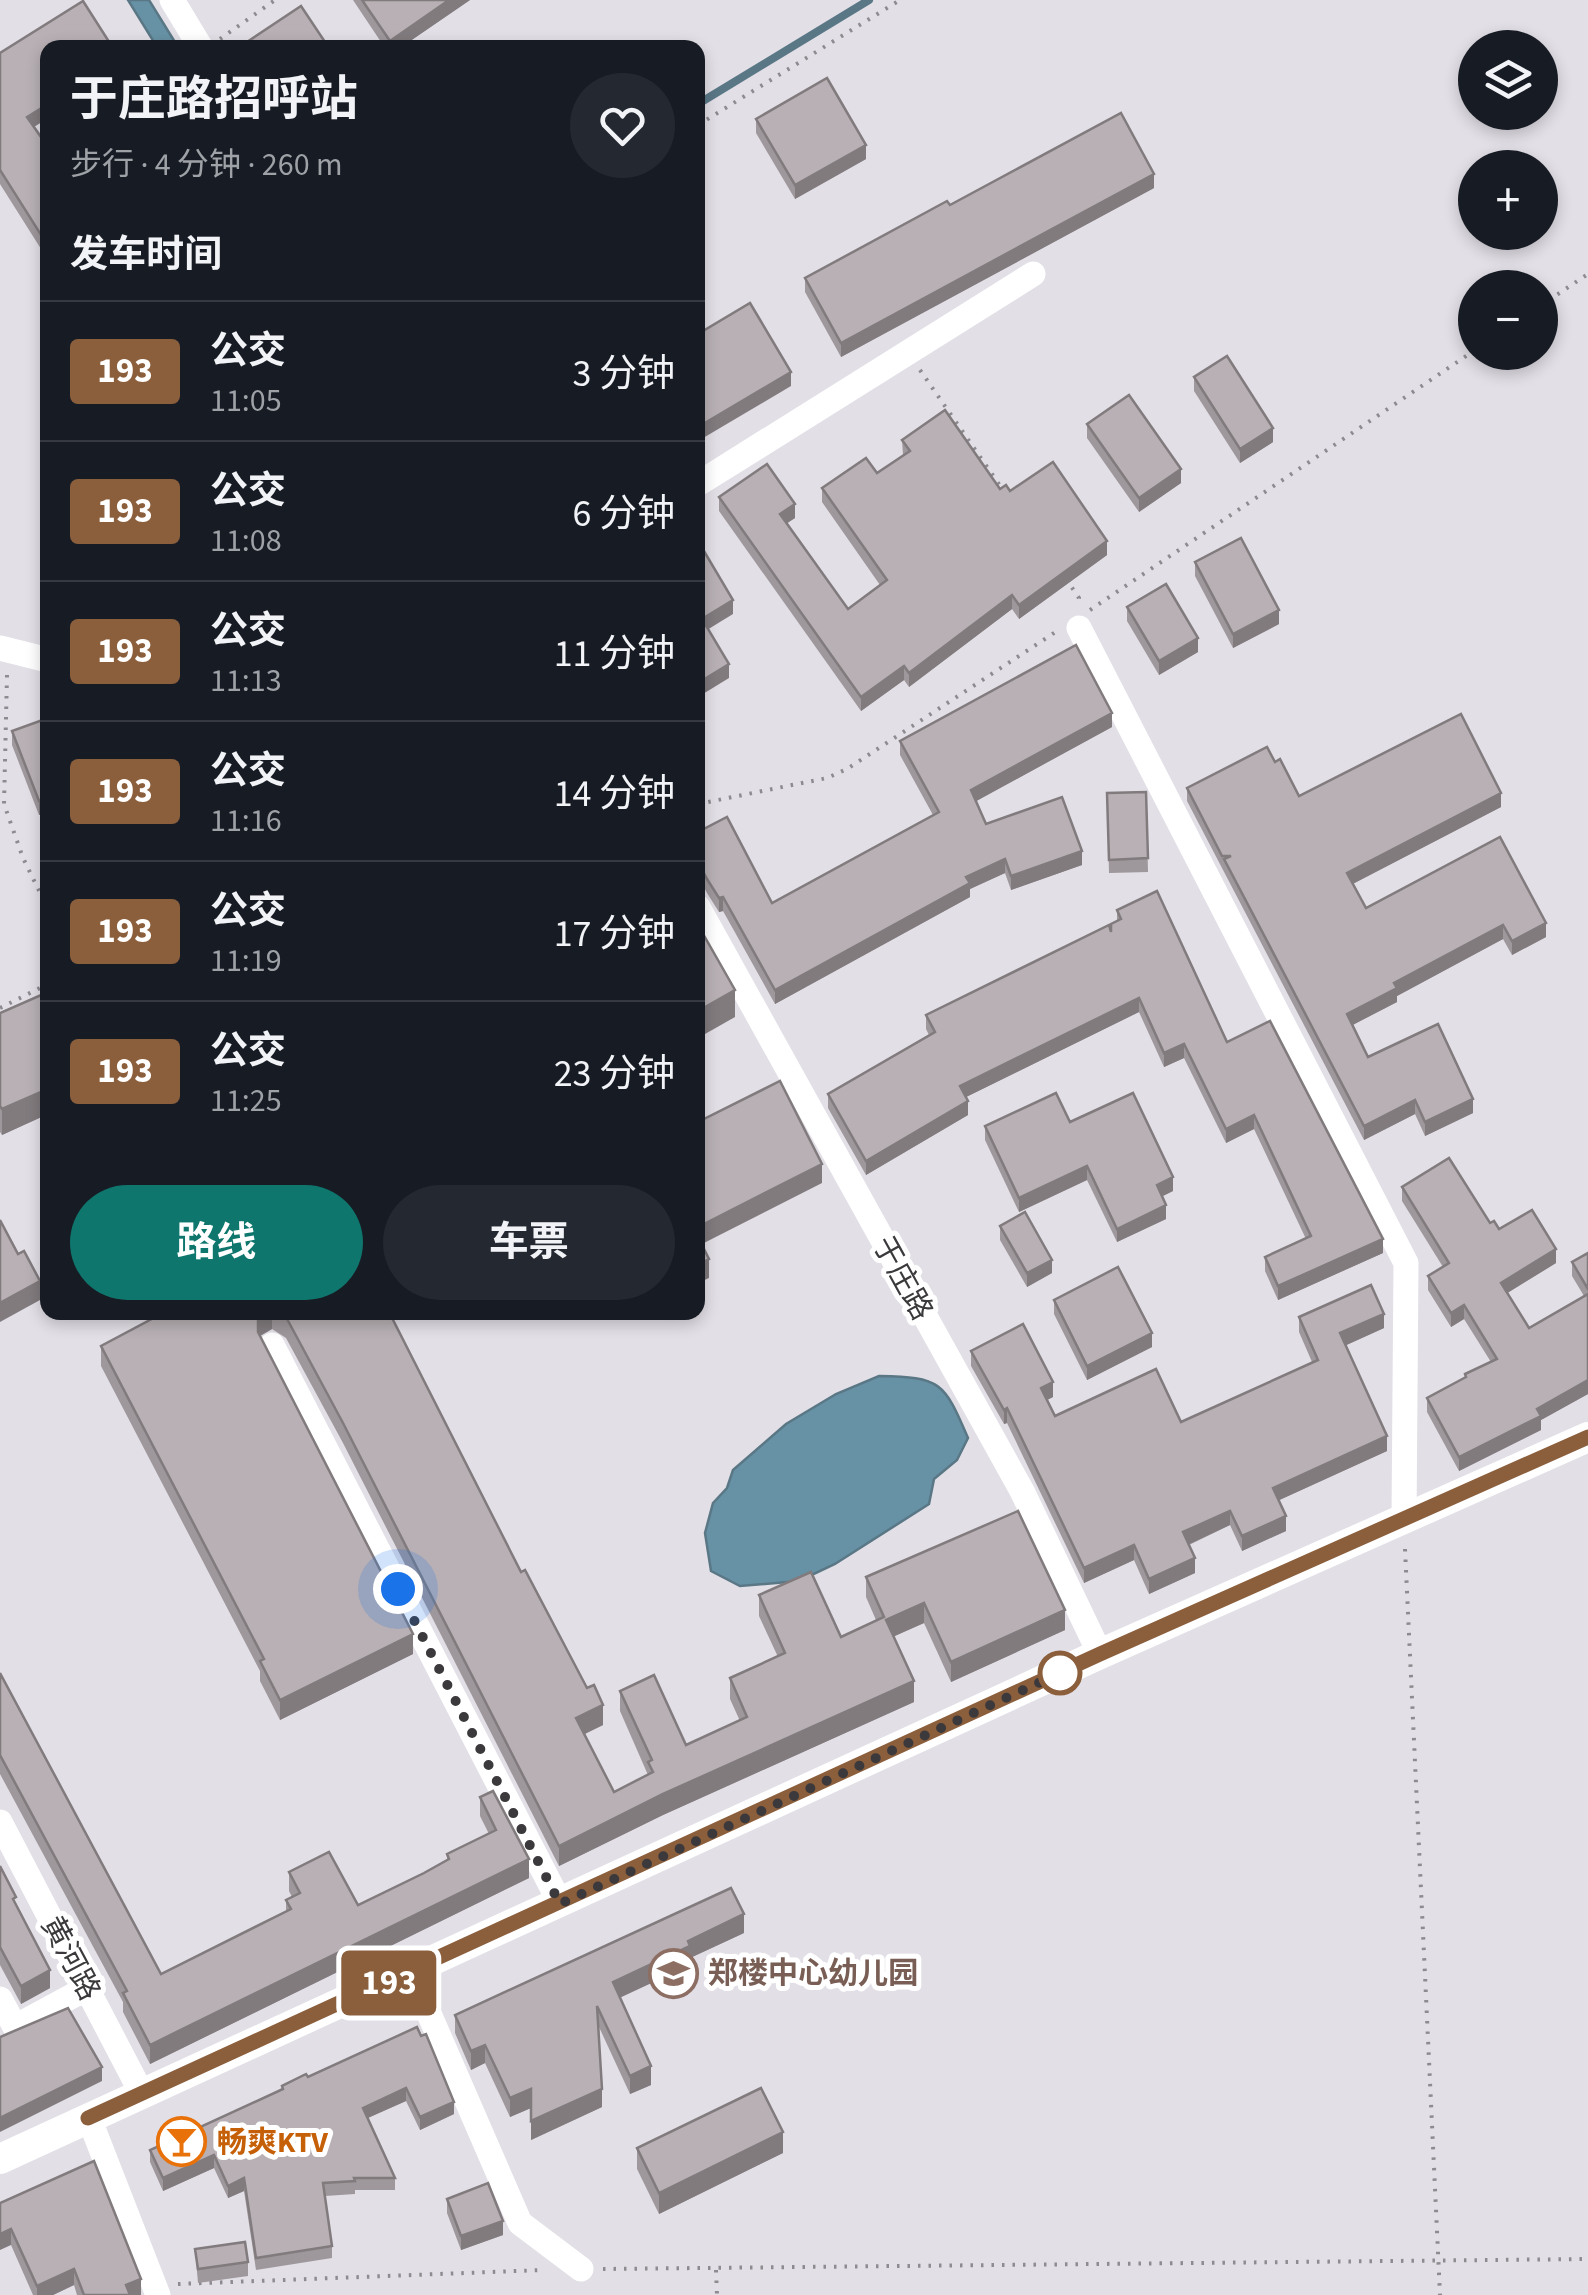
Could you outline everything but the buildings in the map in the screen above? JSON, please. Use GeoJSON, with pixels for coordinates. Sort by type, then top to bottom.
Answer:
{"type":"FeatureCollection","features":[{"type":"Feature","properties":{"kind":"main road"},"geometry":{"type":"LineString","coordinates":[[0,2158],[1100,1654],[1588,1437]]}},
{"type":"Feature","properties":{"kind":"street"},"geometry":{"type":"LineString","coordinates":[[172,0],[196,40]]}},
{"type":"Feature","properties":{"kind":"street"},"geometry":{"type":"LineString","coordinates":[[705,480],[1033,274]]}},
{"type":"Feature","properties":{"kind":"street"},"geometry":{"type":"LineString","coordinates":[[1076,624],[1406,1263],[1404,1520]]}},
{"type":"Feature","properties":{"kind":"street"},"geometry":{"type":"LineString","coordinates":[[4,649],[40,658]]}},
{"type":"Feature","properties":{"kind":"street","name":"于庄路"},"geometry":{"type":"LineString","coordinates":[[705,919],[1022,1491],[1100,1654]]}},
{"type":"Feature","properties":{"kind":"street"},"geometry":{"type":"LineString","coordinates":[[272,1345],[560,1904]]}},
{"type":"Feature","properties":{"kind":"street","name":"黄河路"},"geometry":{"type":"LineString","coordinates":[[0,1822],[142,2094]]}},
{"type":"Feature","properties":{"kind":"street"},"geometry":{"type":"LineString","coordinates":[[411,1972],[520,2222],[580,2268]]}},
{"type":"Feature","properties":{"kind":"street"},"geometry":{"type":"LineString","coordinates":[[0,1999],[16,2027],[87,1988]]}},
{"type":"Feature","properties":{"kind":"street"},"geometry":{"type":"LineString","coordinates":[[88,2118],[157,2290]]}},
{"type":"Feature","properties":{"kind":"path"},"geometry":{"type":"LineString","coordinates":[[219,40],[275,0]]}},
{"type":"Feature","properties":{"kind":"path"},"geometry":{"type":"LineString","coordinates":[[705,121],[900,0]]}},
{"type":"Feature","properties":{"kind":"path"},"geometry":{"type":"LineString","coordinates":[[1558,294],[1588,274]]}},
{"type":"Feature","properties":{"kind":"path"},"geometry":{"type":"LineString","coordinates":[[908,353],[1010,500]]}},
{"type":"Feature","properties":{"kind":"path"},"geometry":{"type":"LineString","coordinates":[[705,803],[826,778],[847,769],[1076,624],[1458,362]]}},
{"type":"Feature","properties":{"kind":"path"},"geometry":{"type":"LineString","coordinates":[[1056,565],[1079,598],[1076,624]]}},
{"type":"Feature","properties":{"kind":"path"},"geometry":{"type":"LineString","coordinates":[[4,649],[4,804],[40,893]]}},
{"type":"Feature","properties":{"kind":"path"},"geometry":{"type":"LineString","coordinates":[[0,1008],[40,988]]}},
{"type":"Feature","properties":{"kind":"path"},"geometry":{"type":"LineString","coordinates":[[1404,1520],[1440,2295]]}},
{"type":"Feature","properties":{"kind":"path"},"geometry":{"type":"LineString","coordinates":[[157,2290],[580,2268],[1588,2259]]}},
{"type":"Feature","properties":{"kind":"path"},"geometry":{"type":"LineString","coordinates":[[716,2268],[717,2295]]}},
{"type":"Feature","properties":{"kind":"water"},"geometry":{"type":"Polygon","coordinates":[[[128,0],[149,0],[174,40],[153,40],[128,0]]]}},
{"type":"Feature","properties":{"kind":"water"},"geometry":{"type":"Polygon","coordinates":[[[879,1376],[916,1378],[938,1386],[953,1405],[968,1438],[957,1460],[934,1479],[929,1504],[835,1564],[799,1581],[740,1586],[711,1571],[705,1533],[713,1503],[727,1488],[733,1470],[786,1424],[836,1394],[879,1376]]]}},
{"type":"Feature","properties":{"kind":"waterway"},"geometry":{"type":"LineString","coordinates":[[705,100],[869,0]]}},
{"type":"Feature","properties":{"kind":"bus line","name":"193"},"geometry":{"type":"LineString","coordinates":[[88,2118],[1100,1654],[1588,1437]]}},
{"type":"Feature","properties":{"kind":"place","name":"郑楼中心幼儿园"},"geometry":{"type":"Point","coordinates":[673,1973]}},
{"type":"Feature","properties":{"kind":"place","name":"畅爽KTV"},"geometry":{"type":"Point","coordinates":[182,2142]}},
{"type":"Feature","properties":{"kind":"route"},"geometry":{"type":"LineString","coordinates":[[398,1589],[560,1904],[1060,1673]]}}]}
